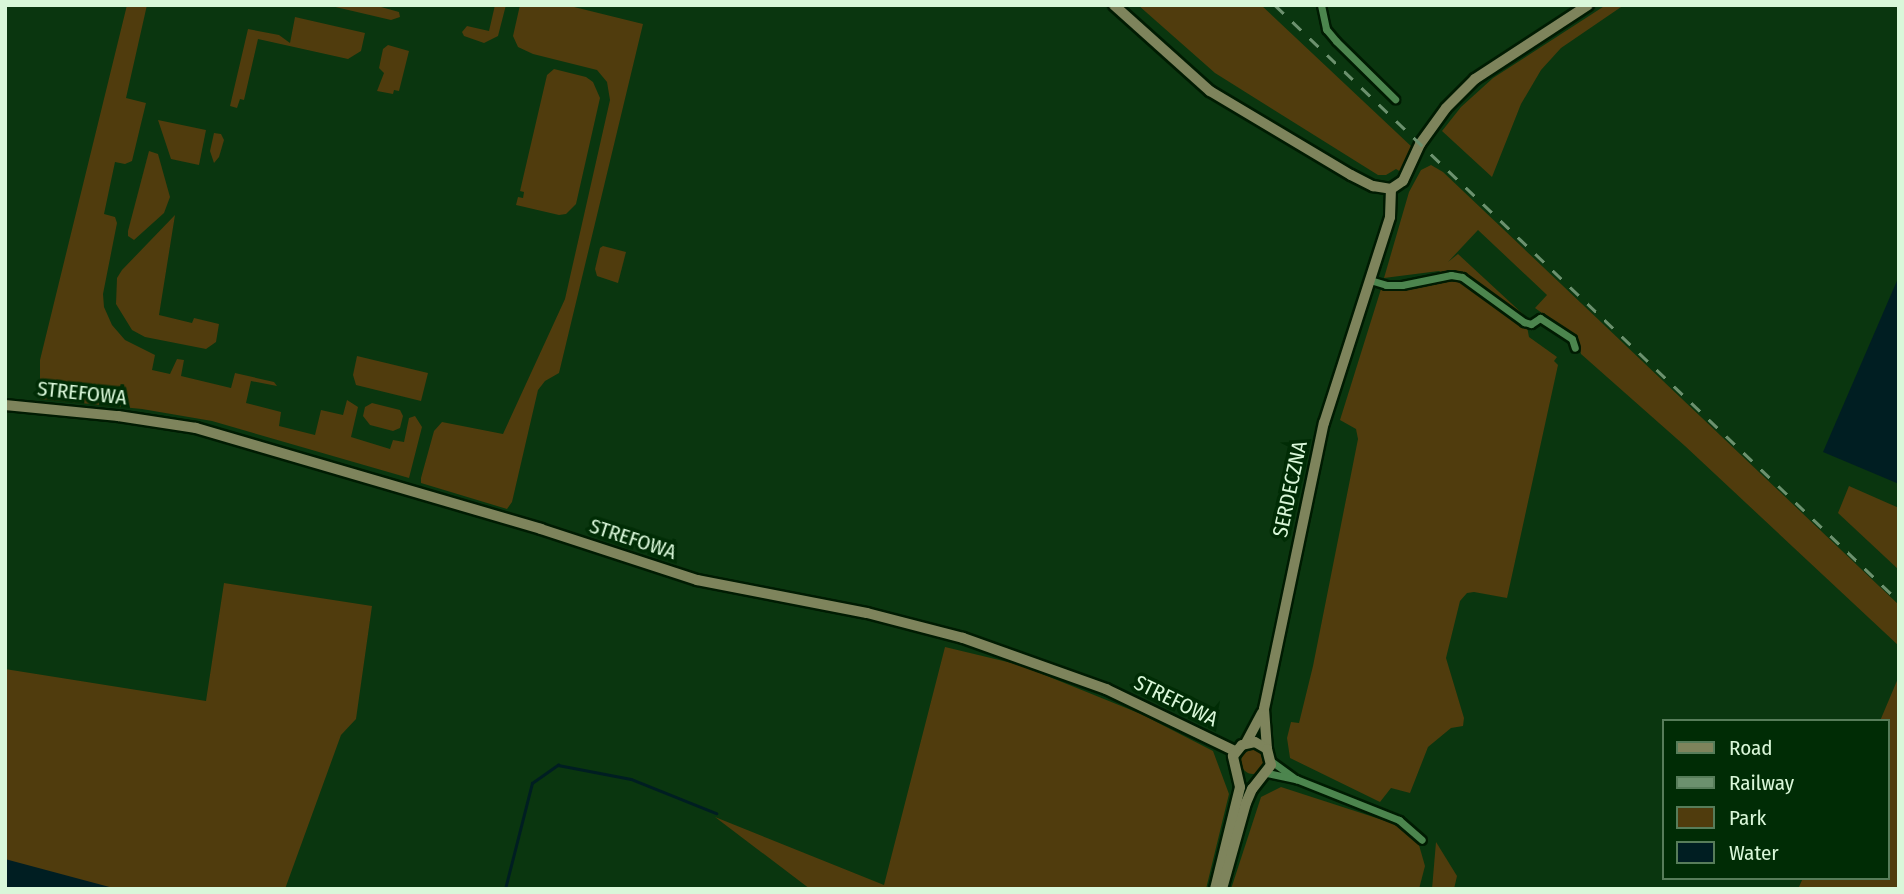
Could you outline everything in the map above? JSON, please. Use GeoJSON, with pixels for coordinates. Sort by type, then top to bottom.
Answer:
{"type":"FeatureCollection","features":[{"type":"Feature","properties":{"kind":"street"},"geometry":{"type":"LineString","coordinates":[[1114,5],[1210,91],[1351,175],[1373,186],[1391,189],[1403,181],[1420,144],[1446,108],[1475,79],[1588,5]]}},
{"type":"Feature","properties":{"kind":"street"},"geometry":{"type":"LineString","coordinates":[[1321,5],[1326,29],[1395,99]]}},
{"type":"Feature","properties":{"kind":"street","name":"SERDECZNA"},"geometry":{"type":"LineString","coordinates":[[1267,749],[1264,709],[1326,412],[1392,208],[1391,189]]}},
{"type":"Feature","properties":{"kind":"street"},"geometry":{"type":"LineString","coordinates":[[1370,280],[1386,285],[1451,275],[1462,277],[1524,322],[1531,324],[1540,318],[1572,339],[1575,348]]}},
{"type":"Feature","properties":{"kind":"street","name":"STREFOWA"},"geometry":{"type":"LineString","coordinates":[[5,405],[118,416],[196,428],[541,529],[686,577],[867,613],[970,640],[1106,689],[1235,751]]}},
{"type":"Feature","properties":{"kind":"street","name":"SERDECZNA"},"geometry":{"type":"LineString","coordinates":[[1246,743],[1264,709]]}},
{"type":"Feature","properties":{"kind":"street"},"geometry":{"type":"LineString","coordinates":[[1214,889],[1236,808],[1238,775],[1232,761],[1235,751],[1246,743],[1259,744],[1267,749],[1271,761],[1296,779],[1399,820],[1422,840]]}},
{"type":"Feature","properties":{"kind":"street"},"geometry":{"type":"LineString","coordinates":[[1222,889],[1245,803],[1271,761]]}},
{"type":"Feature","properties":{"kind":"street"},"geometry":{"type":"LineString","coordinates":[[1238,775],[1248,780],[1263,776],[1296,779]]}},
{"type":"Feature","properties":{"kind":"green space"},"geometry":{"type":"Polygon","coordinates":[[[127,5],[147,5],[126,98],[146,103],[132,161],[125,164],[115,162],[104,214],[115,217],[117,223],[103,294],[104,307],[112,325],[125,340],[155,355],[152,370],[170,374],[177,359],[184,360],[181,376],[231,388],[235,373],[274,382],[277,386],[251,381],[246,403],[281,412],[279,426],[315,435],[321,410],[343,415],[347,400],[358,407],[351,437],[390,449],[393,440],[404,442],[409,418],[415,416],[422,427],[409,478],[212,421],[142,409],[40,399],[40,360],[127,5]]]}},
{"type":"Feature","properties":{"kind":"green space"},"geometry":{"type":"Polygon","coordinates":[[[327,5],[374,5],[399,12],[400,17],[391,20],[327,5]]]}},
{"type":"Feature","properties":{"kind":"green space"},"geometry":{"type":"Polygon","coordinates":[[[495,5],[506,5],[498,36],[484,43],[464,36],[462,32],[467,26],[489,31],[495,5]]]}},
{"type":"Feature","properties":{"kind":"green space"},"geometry":{"type":"Polygon","coordinates":[[[520,5],[566,5],[643,24],[559,373],[545,381],[538,390],[512,502],[507,509],[421,483],[421,478],[434,431],[442,422],[503,434],[565,299],[610,100],[607,82],[597,70],[533,54],[518,47],[513,36],[520,5]]]}},
{"type":"Feature","properties":{"kind":"green space"},"geometry":{"type":"Polygon","coordinates":[[[1138,5],[1261,5],[1413,148],[1401,172],[1396,169],[1386,175],[1378,175],[1215,73],[1138,5]]]}},
{"type":"Feature","properties":{"kind":"green space"},"geometry":{"type":"Polygon","coordinates":[[[1606,5],[1624,5],[1561,48],[1541,70],[1521,104],[1492,177],[1442,131],[1461,107],[1493,78],[1606,5]]]}},
{"type":"Feature","properties":{"kind":"green space"},"geometry":{"type":"Polygon","coordinates":[[[295,17],[365,33],[361,51],[348,59],[258,39],[244,100],[240,99],[237,108],[230,106],[248,29],[279,35],[290,43],[295,17]]]}},
{"type":"Feature","properties":{"kind":"green space"},"geometry":{"type":"Polygon","coordinates":[[[388,45],[409,51],[399,91],[394,90],[393,94],[377,91],[384,73],[379,68],[383,49],[388,45]]]}},
{"type":"Feature","properties":{"kind":"green space"},"geometry":{"type":"Polygon","coordinates":[[[554,69],[586,77],[593,82],[600,98],[576,204],[566,214],[559,215],[516,205],[518,197],[523,198],[524,192],[520,191],[547,75],[554,69]]]}},
{"type":"Feature","properties":{"kind":"green space"},"geometry":{"type":"Polygon","coordinates":[[[158,120],[206,130],[199,165],[171,159],[158,120]]]}},
{"type":"Feature","properties":{"kind":"green space"},"geometry":{"type":"Polygon","coordinates":[[[214,133],[221,134],[224,140],[219,157],[214,163],[210,151],[214,133]]]}},
{"type":"Feature","properties":{"kind":"green space"},"geometry":{"type":"Polygon","coordinates":[[[149,151],[158,154],[170,197],[164,213],[134,240],[128,236],[128,231],[149,151]]]}},
{"type":"Feature","properties":{"kind":"green space"},"geometry":{"type":"Polygon","coordinates":[[[1431,165],[1443,172],[1899,605],[1899,646],[1685,446],[1581,354],[1578,341],[1571,334],[1535,308],[1547,295],[1478,230],[1448,262],[1458,254],[1525,316],[1529,337],[1557,357],[1554,361],[1558,365],[1507,598],[1474,592],[1467,593],[1460,601],[1446,658],[1464,718],[1463,726],[1451,728],[1428,747],[1410,793],[1391,788],[1380,802],[1290,758],[1287,738],[1291,722],[1299,723],[1313,666],[1358,439],[1356,429],[1340,420],[1381,289],[1398,290],[1453,279],[1439,271],[1384,278],[1409,192],[1421,170],[1431,165]]]}},
{"type":"Feature","properties":{"kind":"green space"},"geometry":{"type":"Polygon","coordinates":[[[175,215],[159,315],[192,323],[194,318],[219,324],[216,342],[206,349],[145,337],[132,330],[116,304],[117,278],[122,270],[175,215]]]}},
{"type":"Feature","properties":{"kind":"green space"},"geometry":{"type":"Polygon","coordinates":[[[603,246],[626,252],[618,283],[597,276],[595,269],[600,248],[603,246]]]}},
{"type":"Feature","properties":{"kind":"green space"},"geometry":{"type":"Polygon","coordinates":[[[357,356],[428,373],[421,401],[356,385],[353,375],[357,356]]]}},
{"type":"Feature","properties":{"kind":"green space"},"geometry":{"type":"Polygon","coordinates":[[[372,403],[400,410],[403,416],[400,428],[393,431],[370,425],[363,416],[365,407],[372,403]]]}},
{"type":"Feature","properties":{"kind":"green space"},"geometry":{"type":"Polygon","coordinates":[[[1849,486],[1899,508],[1899,570],[1838,513],[1849,486]]]}},
{"type":"Feature","properties":{"kind":"green space"},"geometry":{"type":"Polygon","coordinates":[[[224,583],[372,606],[356,719],[341,735],[285,889],[5,889],[5,669],[206,701],[224,583]]]}},
{"type":"Feature","properties":{"kind":"green space"},"geometry":{"type":"Polygon","coordinates":[[[945,647],[1020,665],[1141,714],[1213,751],[1229,794],[1206,889],[810,889],[715,817],[884,885],[945,647]]]}},
{"type":"Feature","properties":{"kind":"green space"},"geometry":{"type":"Polygon","coordinates":[[[1899,676],[1899,889],[1798,889],[1802,880],[1890,880],[1890,719],[1881,719],[1899,676]]]}},
{"type":"Feature","properties":{"kind":"green space"},"geometry":{"type":"Polygon","coordinates":[[[1253,750],[1264,757],[1265,762],[1258,773],[1253,774],[1242,767],[1241,762],[1248,751],[1253,750]]]}},
{"type":"Feature","properties":{"kind":"green space"},"geometry":{"type":"Polygon","coordinates":[[[1281,787],[1392,823],[1408,833],[1419,845],[1425,866],[1419,889],[1231,889],[1261,797],[1281,787]]]}},
{"type":"Feature","properties":{"kind":"green space"},"geometry":{"type":"Polygon","coordinates":[[[1436,842],[1457,876],[1454,889],[1432,889],[1436,842]]]}},
{"type":"Feature","properties":{"kind":"water"},"geometry":{"type":"Polygon","coordinates":[[[1899,276],[1899,484],[1823,452],[1899,276]]]}},
{"type":"Feature","properties":{"kind":"water"},"geometry":{"type":"Polygon","coordinates":[[[5,859],[117,889],[5,889],[5,859]]]}},
{"type":"Feature","properties":{"kind":"waterway"},"geometry":{"type":"LineString","coordinates":[[505,889],[532,783],[558,765],[631,779],[716,813]]}},
{"type":"Feature","properties":{"kind":"railway"},"geometry":{"type":"LineString","coordinates":[[1275,5],[1899,601]]}}]}
